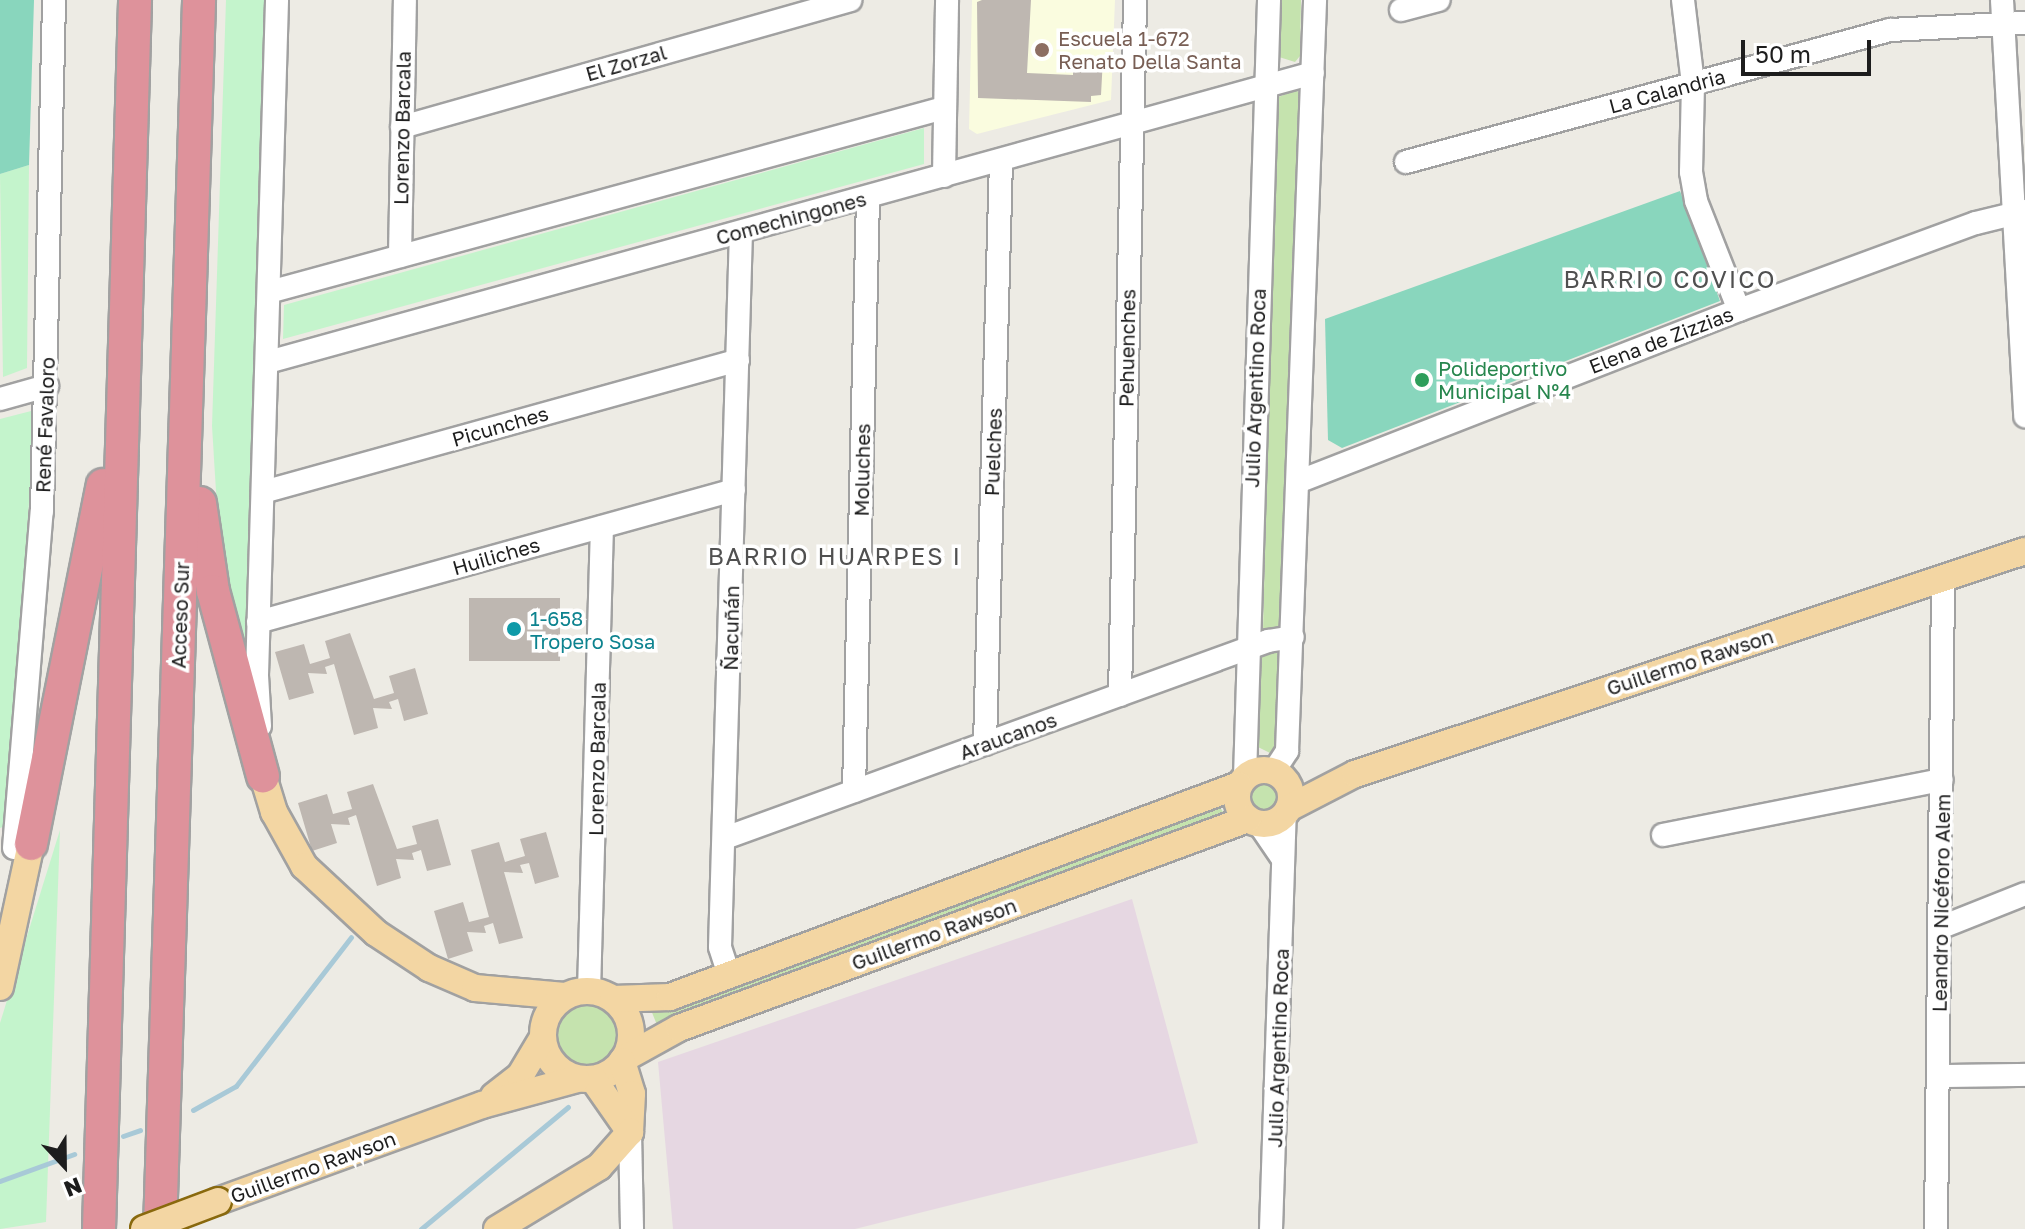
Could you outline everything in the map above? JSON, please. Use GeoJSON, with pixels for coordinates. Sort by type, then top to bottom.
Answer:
{"type":"FeatureCollection","features":[{"type":"Feature","properties":{"kind":"highway"},"geometry":{"type":"LineString","coordinates":[[99,1229],[135,0]]}},
{"type":"Feature","properties":{"kind":"highway","name":"Acceso Sur"},"geometry":{"type":"LineString","coordinates":[[160,1229],[199,0]]}},
{"type":"Feature","properties":{"kind":"highway"},"geometry":{"type":"LineString","coordinates":[[212,0],[199,496],[213,591],[263,776]]}},
{"type":"Feature","properties":{"kind":"highway"},"geometry":{"type":"LineString","coordinates":[[15,848],[101,513],[114,277],[131,115]]}},
{"type":"Feature","properties":{"kind":"main road","name":"Guillermo Rawson"},"geometry":{"type":"LineString","coordinates":[[623,1060],[679,1028],[1254,821],[1284,795],[2025,551]]}},
{"type":"Feature","properties":{"kind":"main road","name":"Guillermo Rawson"},"geometry":{"type":"LineString","coordinates":[[263,776],[279,825],[304,866],[376,933],[429,968],[475,988],[659,1000],[1242,781],[1259,770],[1284,795]]}},
{"type":"Feature","properties":{"kind":"main road"},"geometry":{"type":"LineString","coordinates":[[1242,781],[1237,800],[1254,821]]}},
{"type":"Feature","properties":{"kind":"main road","name":"René Favaloro"},"geometry":{"type":"LineString","coordinates":[[0,987],[15,848]]}},
{"type":"Feature","properties":{"kind":"main road"},"geometry":{"type":"LineString","coordinates":[[497,1229],[599,1167],[630,1132],[632,1094],[623,1060],[631,1031],[589,996],[549,1012],[542,1039],[552,1064],[585,1079],[630,1132]]}},
{"type":"Feature","properties":{"kind":"main road","name":"Guillermo Rawson"},"geometry":{"type":"LineString","coordinates":[[482,1105],[520,1076],[542,1039]]}},
{"type":"Feature","properties":{"kind":"main road"},"geometry":{"type":"LineString","coordinates":[[585,1079],[623,1060]]}},
{"type":"Feature","properties":{"kind":"main road","name":"Guillermo Rawson"},"geometry":{"type":"LineString","coordinates":[[144,1229],[482,1105],[585,1079]]}},
{"type":"Feature","properties":{"kind":"street","name":"René Favaloro"},"geometry":{"type":"LineString","coordinates":[[15,848],[47,386],[54,0]]}},
{"type":"Feature","properties":{"kind":"street"},"geometry":{"type":"LineString","coordinates":[[263,776],[258,622],[277,0]]}},
{"type":"Feature","properties":{"kind":"street","name":"Lorenzo Barcala"},"geometry":{"type":"LineString","coordinates":[[400,256],[405,0]]}},
{"type":"Feature","properties":{"kind":"street","name":"El Zorzal"},"geometry":{"type":"LineString","coordinates":[[402,127],[850,0]]}},
{"type":"Feature","properties":{"kind":"street"},"geometry":{"type":"LineString","coordinates":[[944,176],[947,0]]}},
{"type":"Feature","properties":{"kind":"street","name":"Pehuenches"},"geometry":{"type":"LineString","coordinates":[[1120,695],[1135,0]]}},
{"type":"Feature","properties":{"kind":"street","name":"Julio Argentino Roca"},"geometry":{"type":"LineString","coordinates":[[1242,781],[1269,0]]}},
{"type":"Feature","properties":{"kind":"street","name":"Julio Argentino Roca"},"geometry":{"type":"LineString","coordinates":[[1271,1229],[1285,867],[1284,795],[1300,481],[1315,0]]}},
{"type":"Feature","properties":{"kind":"street"},"geometry":{"type":"LineString","coordinates":[[1401,10],[1439,0]]}},
{"type":"Feature","properties":{"kind":"street"},"geometry":{"type":"LineString","coordinates":[[1683,0],[1693,84],[1691,172],[1696,201],[1739,310]]}},
{"type":"Feature","properties":{"kind":"street"},"geometry":{"type":"LineString","coordinates":[[2002,0],[2014,25],[2025,416]]}},
{"type":"Feature","properties":{"kind":"street","name":"La Calandria"},"geometry":{"type":"LineString","coordinates":[[1406,162],[1890,30],[2014,25]]}},
{"type":"Feature","properties":{"kind":"street","name":"Comechingones"},"geometry":{"type":"LineString","coordinates":[[268,362],[1313,73]]}},
{"type":"Feature","properties":{"kind":"street"},"geometry":{"type":"LineString","coordinates":[[269,292],[944,108]]}},
{"type":"Feature","properties":{"kind":"street","name":"Puelches"},"geometry":{"type":"LineString","coordinates":[[985,744],[1001,160]]}},
{"type":"Feature","properties":{"kind":"street","name":"Moluches"},"geometry":{"type":"LineString","coordinates":[[854,791],[868,197]]}},
{"type":"Feature","properties":{"kind":"street","name":"Elena de Zizzias"},"geometry":{"type":"LineString","coordinates":[[1300,481],[1739,310],[1976,223],[2020,213]]}},
{"type":"Feature","properties":{"kind":"street","name":"Ñacuñán"},"geometry":{"type":"LineString","coordinates":[[729,975],[720,947],[741,232]]}},
{"type":"Feature","properties":{"kind":"street","name":"Picunches"},"geometry":{"type":"LineString","coordinates":[[263,492],[738,360]]}},
{"type":"Feature","properties":{"kind":"street"},"geometry":{"type":"LineString","coordinates":[[0,399],[47,386]]}},
{"type":"Feature","properties":{"kind":"street","name":"Huiliches"},"geometry":{"type":"LineString","coordinates":[[258,622],[734,490]]}},
{"type":"Feature","properties":{"kind":"street","name":"Lorenzo Barcala"},"geometry":{"type":"LineString","coordinates":[[589,996],[602,527]]}},
{"type":"Feature","properties":{"kind":"street","name":"Leandro Nicéforo Alem"},"geometry":{"type":"LineString","coordinates":[[1936,1229],[1942,927],[1943,578]]}},
{"type":"Feature","properties":{"kind":"street","name":"Araucanos"},"geometry":{"type":"LineString","coordinates":[[725,838],[1247,649],[1293,637]]}},
{"type":"Feature","properties":{"kind":"street"},"geometry":{"type":"LineString","coordinates":[[1663,835],[1942,780]]}},
{"type":"Feature","properties":{"kind":"street","name":"Julio Argentino Roca"},"geometry":{"type":"LineString","coordinates":[[1254,821],[1274,839],[1285,867]]}},
{"type":"Feature","properties":{"kind":"street"},"geometry":{"type":"LineString","coordinates":[[1942,927],[2025,894]]}},
{"type":"Feature","properties":{"kind":"street"},"geometry":{"type":"LineString","coordinates":[[1939,1076],[2025,1075]]}},
{"type":"Feature","properties":{"kind":"street"},"geometry":{"type":"LineString","coordinates":[[630,1132],[632,1229]]}},
{"type":"Feature","properties":{"kind":"shaded area","name":"Escuela 1-672 Renato Della Santa"},"geometry":{"type":"Polygon","coordinates":[[[972,0],[1115,0],[1111,100],[977,134],[969,129],[972,0]]]}},
{"type":"Feature","properties":{"kind":"shaded area"},"geometry":{"type":"Polygon","coordinates":[[[1132,899],[1198,1143],[855,1229],[673,1229],[658,1062],[1132,899]]]}},
{"type":"Feature","properties":{"kind":"green space"},"geometry":{"type":"Polygon","coordinates":[[[0,0],[34,0],[29,165],[0,174],[0,0]]]}},
{"type":"Feature","properties":{"kind":"green space"},"geometry":{"type":"Polygon","coordinates":[[[226,0],[265,0],[246,685],[220,556],[212,426],[226,0]]]}},
{"type":"Feature","properties":{"kind":"green space"},"geometry":{"type":"Polygon","coordinates":[[[1281,0],[1301,0],[1300,56],[1295,62],[1279,57],[1281,0]]]}},
{"type":"Feature","properties":{"kind":"green space"},"geometry":{"type":"Polygon","coordinates":[[[1296,90],[1302,95],[1282,629],[1263,631],[1276,98],[1296,90]]]}},
{"type":"Feature","properties":{"kind":"green space"},"geometry":{"type":"Polygon","coordinates":[[[924,128],[924,164],[283,339],[284,305],[924,128]]]}},
{"type":"Feature","properties":{"kind":"green space"},"geometry":{"type":"Polygon","coordinates":[[[29,165],[27,368],[3,377],[0,174],[29,165]]]}},
{"type":"Feature","properties":{"kind":"green space","name":"Polideportivo Municipal Nº4"},"geometry":{"type":"Polygon","coordinates":[[[1680,191],[1720,301],[1342,448],[1328,440],[1325,319],[1680,191]]]}},
{"type":"Feature","properties":{"kind":"green space"},"geometry":{"type":"Polygon","coordinates":[[[35,410],[8,825],[0,828],[0,419],[35,410]]]}},
{"type":"Feature","properties":{"kind":"green space"},"geometry":{"type":"Polygon","coordinates":[[[1265,650],[1281,650],[1281,746],[1270,753],[1258,747],[1260,655],[1265,650]]]}},
{"type":"Feature","properties":{"kind":"green space"},"geometry":{"type":"Polygon","coordinates":[[[1265,777],[1279,783],[1285,797],[1279,811],[1265,817],[1251,811],[1245,797],[1251,783],[1265,777]]]}},
{"type":"Feature","properties":{"kind":"green space"},"geometry":{"type":"Polygon","coordinates":[[[1218,804],[1225,815],[659,1030],[651,1010],[1218,804]]]}},
{"type":"Feature","properties":{"kind":"green space"},"geometry":{"type":"Polygon","coordinates":[[[60,830],[46,1222],[0,1229],[0,1023],[60,830]]]}},
{"type":"Feature","properties":{"kind":"green space"},"geometry":{"type":"Polygon","coordinates":[[[587,1002],[611,1012],[621,1036],[611,1060],[587,1070],[563,1060],[553,1036],[563,1012],[587,1002]]]}},
{"type":"Feature","properties":{"kind":"building"},"geometry":{"type":"Polygon","coordinates":[[[1031,0],[1027,73],[1073,75],[1073,58],[1103,58],[1101,95],[1091,96],[1091,102],[978,98],[977,2],[1031,0]]]}},
{"type":"Feature","properties":{"kind":"building","name":"1-658 Tropero Sosa"},"geometry":{"type":"Polygon","coordinates":[[[469,598],[560,598],[560,661],[469,661],[469,598]]]}},
{"type":"Feature","properties":{"kind":"building"},"geometry":{"type":"Polygon","coordinates":[[[350,633],[374,699],[394,693],[389,676],[415,668],[428,714],[404,721],[398,699],[389,702],[392,709],[373,708],[378,728],[354,735],[334,664],[325,667],[327,674],[308,673],[314,693],[289,700],[275,652],[304,644],[310,664],[330,658],[325,641],[350,633]]]}},
{"type":"Feature","properties":{"kind":"building"},"geometry":{"type":"Polygon","coordinates":[[[373,784],[397,849],[417,844],[412,826],[438,819],[451,865],[427,871],[421,850],[412,853],[414,860],[396,859],[401,878],[377,886],[356,815],[348,818],[350,825],[331,824],[337,843],[312,851],[298,803],[327,794],[333,814],[352,809],[347,792],[373,784]]]}},
{"type":"Feature","properties":{"kind":"building"},"geometry":{"type":"Polygon","coordinates":[[[546,832],[559,877],[535,884],[529,863],[520,865],[523,873],[504,872],[523,938],[499,944],[493,923],[484,926],[486,933],[467,932],[473,951],[448,959],[434,911],[463,902],[469,922],[489,917],[471,850],[499,842],[505,862],[525,856],[520,839],[546,832]]]}},
{"type":"Feature","properties":{"kind":"waterway"},"geometry":{"type":"LineString","coordinates":[[193,1110],[236,1086],[351,937]]}},
{"type":"Feature","properties":{"kind":"waterway"},"geometry":{"type":"LineString","coordinates":[[421,1229],[568,1107]]}},
{"type":"Feature","properties":{"kind":"waterway"},"geometry":{"type":"LineString","coordinates":[[123,1136],[140,1130]]}},
{"type":"Feature","properties":{"kind":"waterway"},"geometry":{"type":"LineString","coordinates":[[0,1181],[74,1154]]}},
{"type":"Feature","properties":{"kind":"place","name":"Escuela 1-672 Renato Della Santa"},"geometry":{"type":"Point","coordinates":[1042,50]}},
{"type":"Feature","properties":{"kind":"place","name":"Polideportivo Municipal Nº4"},"geometry":{"type":"Point","coordinates":[1422,380]}},
{"type":"Feature","properties":{"kind":"place","name":"1-658 Tropero Sosa"},"geometry":{"type":"Point","coordinates":[514,629]}},
{"type":"Feature","properties":{"kind":"district","name":"BARRIO COVICO"},"geometry":{"type":"Point","coordinates":[1670,279]}},
{"type":"Feature","properties":{"kind":"district","name":"BARRIO HUARPES I"},"geometry":{"type":"Point","coordinates":[835,556]}}]}
